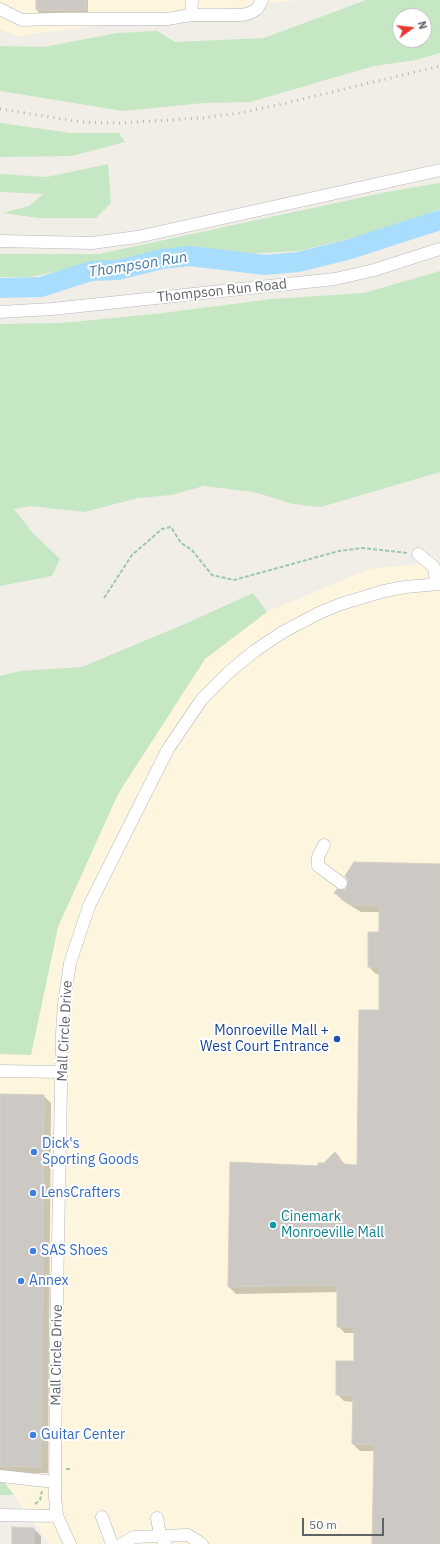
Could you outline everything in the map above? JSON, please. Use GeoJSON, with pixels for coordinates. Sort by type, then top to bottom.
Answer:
{"type":"FeatureCollection","features":[{"type":"Feature","properties":{"kind":"street"},"geometry":{"type":"LineString","coordinates":[[191,15],[192,0]]}},
{"type":"Feature","properties":{"kind":"street"},"geometry":{"type":"LineString","coordinates":[[0,9],[22,20],[167,19],[191,15],[242,15],[257,9],[262,0]]}},
{"type":"Feature","properties":{"kind":"street"},"geometry":{"type":"LineString","coordinates":[[0,241],[92,243],[137,237],[440,170]]}},
{"type":"Feature","properties":{"kind":"street","name":"Thompson Run Road"},"geometry":{"type":"LineString","coordinates":[[0,312],[52,309],[334,279],[374,270],[440,249]]}},
{"type":"Feature","properties":{"kind":"street"},"geometry":{"type":"LineString","coordinates":[[418,554],[434,567],[438,584]]}},
{"type":"Feature","properties":{"kind":"street","name":"Mall Circle Drive"},"geometry":{"type":"LineString","coordinates":[[70,1544],[57,1516],[55,1482],[64,1004],[73,953],[89,906],[158,766],[180,730],[202,699],[229,672],[244,659],[283,632],[302,621],[341,604],[364,596],[405,587],[438,584]]}},
{"type":"Feature","properties":{"kind":"street"},"geometry":{"type":"LineString","coordinates":[[324,845],[318,858],[318,866],[341,883]]}},
{"type":"Feature","properties":{"kind":"street"},"geometry":{"type":"LineString","coordinates":[[0,1071],[62,1072]]}},
{"type":"Feature","properties":{"kind":"street"},"geometry":{"type":"LineString","coordinates":[[0,1476],[55,1482]]}},
{"type":"Feature","properties":{"kind":"street"},"geometry":{"type":"LineString","coordinates":[[0,1515],[57,1516]]}},
{"type":"Feature","properties":{"kind":"street"},"geometry":{"type":"LineString","coordinates":[[102,1516],[112,1544]]}},
{"type":"Feature","properties":{"kind":"street"},"geometry":{"type":"LineString","coordinates":[[157,1518],[163,1540]]}},
{"type":"Feature","properties":{"kind":"street"},"geometry":{"type":"LineString","coordinates":[[122,1544],[134,1537],[163,1540],[188,1535],[202,1544]]}},
{"type":"Feature","properties":{"kind":"path"},"geometry":{"type":"LineString","coordinates":[[104,598],[132,555],[162,530],[171,527],[181,543],[192,550],[212,575],[234,580],[339,551],[362,548],[418,554]]}},
{"type":"Feature","properties":{"kind":"path"},"geometry":{"type":"LineString","coordinates":[[33,1505],[40,1500],[42,1480]]}},
{"type":"Feature","properties":{"kind":"shaded area"},"geometry":{"type":"Polygon","coordinates":[[[0,0],[297,0],[17,36],[0,29],[0,0]]]}},
{"type":"Feature","properties":{"kind":"shaded area"},"geometry":{"type":"Polygon","coordinates":[[[440,562],[440,1544],[50,1544],[4,1482],[0,1481],[0,1054],[31,1054],[58,927],[118,794],[205,659],[267,612],[369,569],[440,562]]]}},
{"type":"Feature","properties":{"kind":"green space"},"geometry":{"type":"Polygon","coordinates":[[[366,0],[440,0],[440,53],[416,60],[374,66],[250,102],[204,103],[123,111],[0,91],[0,46],[44,47],[117,33],[157,31],[175,42],[264,38],[366,0]]]}},
{"type":"Feature","properties":{"kind":"green space"},"geometry":{"type":"Polygon","coordinates":[[[0,123],[71,133],[119,133],[125,142],[72,156],[0,157],[0,123]]]}},
{"type":"Feature","properties":{"kind":"green space"},"geometry":{"type":"Polygon","coordinates":[[[108,164],[111,203],[96,218],[39,218],[3,213],[29,206],[43,194],[0,192],[0,174],[47,177],[108,164]]]}},
{"type":"Feature","properties":{"kind":"green space"},"geometry":{"type":"Polygon","coordinates":[[[440,183],[440,209],[370,234],[298,251],[244,254],[194,248],[78,267],[30,277],[0,277],[0,254],[99,254],[387,192],[440,183]]]}},
{"type":"Feature","properties":{"kind":"green space"},"geometry":{"type":"Polygon","coordinates":[[[440,271],[440,472],[321,507],[293,504],[254,492],[204,486],[171,495],[138,498],[84,512],[30,506],[14,509],[32,532],[60,559],[52,576],[0,586],[0,324],[62,323],[163,313],[272,299],[364,293],[440,271]]]}},
{"type":"Feature","properties":{"kind":"green space"},"geometry":{"type":"Polygon","coordinates":[[[253,593],[267,612],[205,659],[118,794],[58,927],[31,1055],[0,1054],[0,676],[20,671],[82,667],[187,623],[253,593]]]}},
{"type":"Feature","properties":{"kind":"green space"},"geometry":{"type":"Polygon","coordinates":[[[0,1481],[4,1482],[14,1495],[0,1495],[0,1481]]]}},
{"type":"Feature","properties":{"kind":"building"},"geometry":{"type":"Polygon","coordinates":[[[36,0],[86,0],[86,10],[36,10],[36,0]]]}},
{"type":"Feature","properties":{"kind":"building"},"geometry":{"type":"Polygon","coordinates":[[[354,862],[440,864],[440,1544],[372,1544],[374,1445],[352,1444],[353,1395],[336,1395],[336,1361],[354,1361],[354,1327],[337,1327],[337,1286],[228,1287],[230,1162],[318,1166],[318,1163],[324,1163],[335,1152],[340,1158],[340,1164],[357,1165],[359,1010],[379,1010],[379,967],[368,967],[368,932],[379,932],[379,906],[353,905],[334,893],[337,889],[344,890],[347,887],[348,880],[345,876],[354,862]]]}},
{"type":"Feature","properties":{"kind":"building","name":"Annex"},"geometry":{"type":"Polygon","coordinates":[[[0,1094],[44,1095],[41,1467],[0,1466],[0,1094]]]}},
{"type":"Feature","properties":{"kind":"building"},"geometry":{"type":"Polygon","coordinates":[[[12,1527],[34,1528],[34,1544],[12,1544],[12,1527]]]}},
{"type":"Feature","properties":{"kind":"waterway","name":"Thompson Run"},"geometry":{"type":"LineString","coordinates":[[0,288],[41,287],[91,271],[118,270],[162,259],[190,256],[265,265],[298,262],[347,250],[440,220]]}},
{"type":"Feature","properties":{"kind":"railway"},"geometry":{"type":"LineString","coordinates":[[0,109],[82,122],[120,123],[202,118],[239,113],[282,104],[440,66]]}},
{"type":"Feature","properties":{"kind":"place","name":"Monroeville Mall + West Court Entrance"},"geometry":{"type":"Point","coordinates":[337,1039]}},
{"type":"Feature","properties":{"kind":"place","name":"Dick's Sporting Goods"},"geometry":{"type":"Point","coordinates":[34,1152]}},
{"type":"Feature","properties":{"kind":"place","name":"LensCrafters"},"geometry":{"type":"Point","coordinates":[33,1193]}},
{"type":"Feature","properties":{"kind":"place","name":"Cinemark Monroeville Mall"},"geometry":{"type":"Point","coordinates":[273,1225]}},
{"type":"Feature","properties":{"kind":"place","name":"SAS Shoes"},"geometry":{"type":"Point","coordinates":[33,1251]}},
{"type":"Feature","properties":{"kind":"place","name":"Annex"},"geometry":{"type":"Point","coordinates":[21,1281]}},
{"type":"Feature","properties":{"kind":"place","name":"Guitar Center"},"geometry":{"type":"Point","coordinates":[33,1435]}}]}
